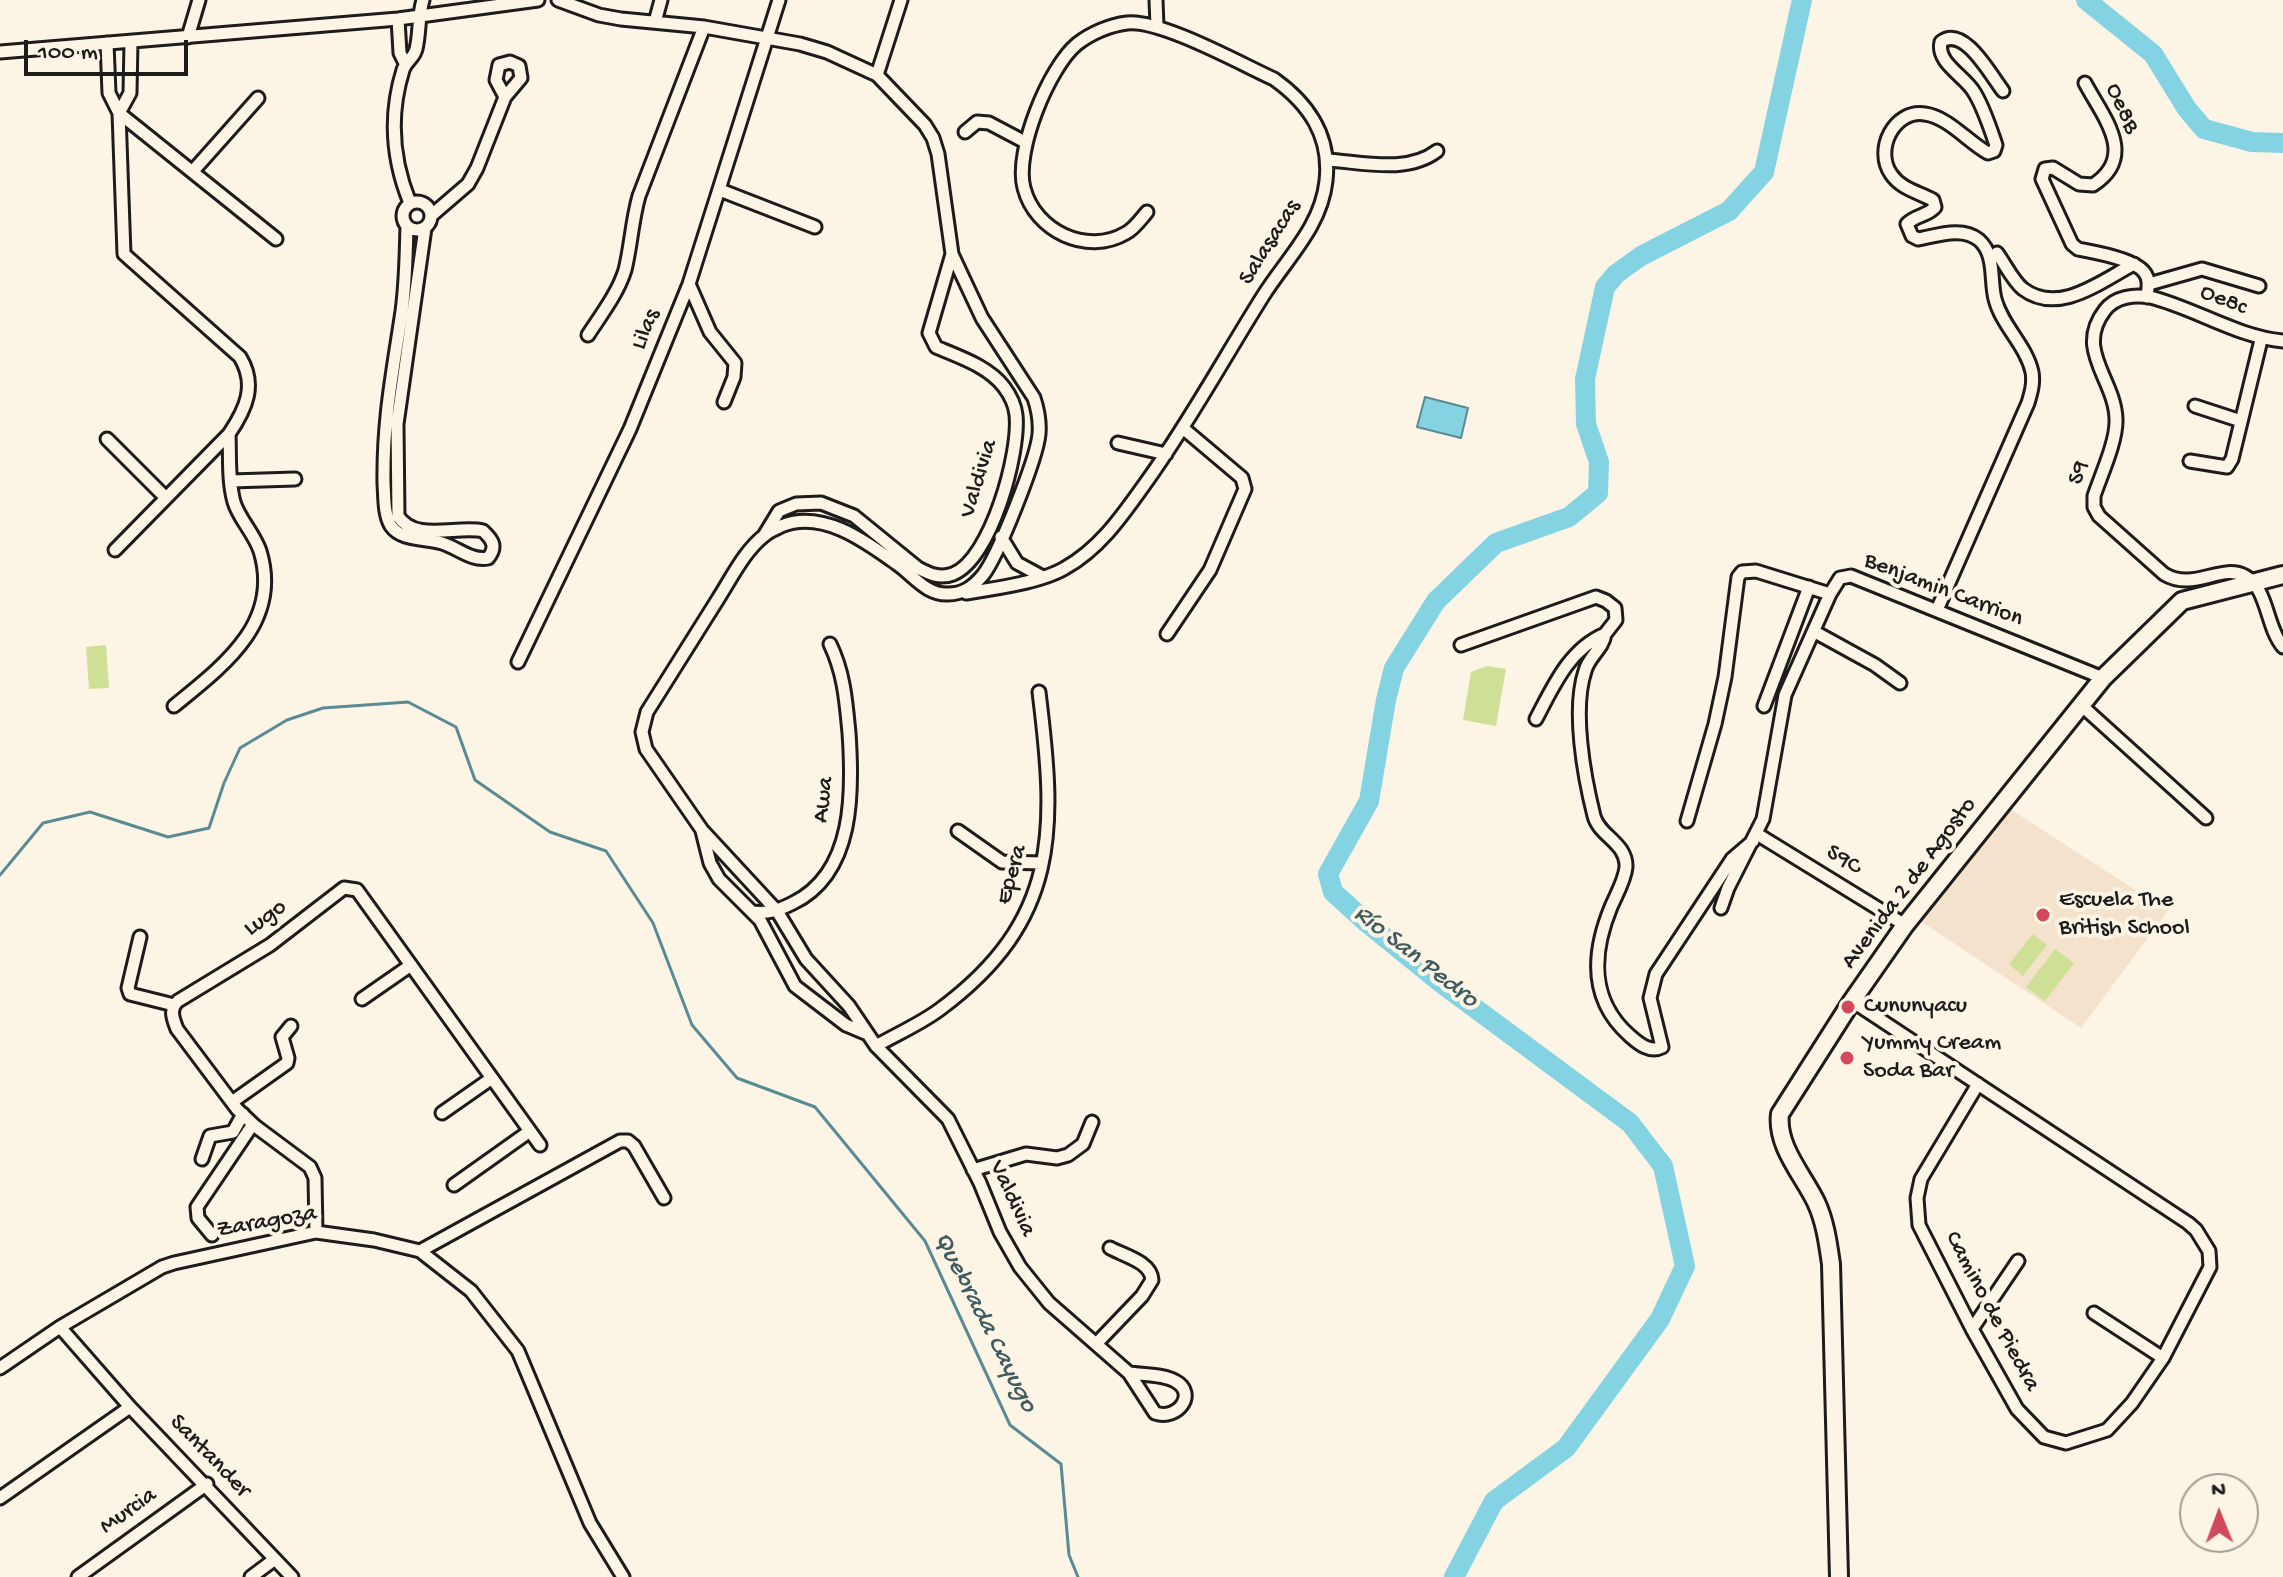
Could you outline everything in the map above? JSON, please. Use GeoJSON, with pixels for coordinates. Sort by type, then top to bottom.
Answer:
{"type":"FeatureCollection","features":[{"type":"Feature","properties":{"kind":"main road","name":"Avenida 2 de Agosto"},"geometry":{"type":"LineString","coordinates":[[1839,1577],[1829,1251],[1817,1204],[1786,1146],[1779,1124],[1786,1102],[1905,925],[2103,678],[2182,601],[2283,575]]}},
{"type":"Feature","properties":{"kind":"street"},"geometry":{"type":"LineString","coordinates":[[188,37],[199,0]]}},
{"type":"Feature","properties":{"kind":"street"},"geometry":{"type":"LineString","coordinates":[[410,203],[401,179],[393,130],[394,109],[405,63],[414,55],[417,46],[418,17],[423,0]]}},
{"type":"Feature","properties":{"kind":"street"},"geometry":{"type":"LineString","coordinates":[[0,52],[398,19],[538,0]]}},
{"type":"Feature","properties":{"kind":"street"},"geometry":{"type":"LineString","coordinates":[[558,0],[599,15],[704,27],[827,52],[877,75],[925,125],[938,154],[952,254],[982,318],[1034,398],[1038,410],[1039,434],[1035,453],[1002,539],[986,572],[962,593]]}},
{"type":"Feature","properties":{"kind":"street"},"geometry":{"type":"LineString","coordinates":[[655,22],[661,0]]}},
{"type":"Feature","properties":{"kind":"street","name":"Lilas"},"geometry":{"type":"LineString","coordinates":[[518,662],[630,429],[689,284],[779,0]]}},
{"type":"Feature","properties":{"kind":"street"},"geometry":{"type":"LineString","coordinates":[[877,75],[901,0]]}},
{"type":"Feature","properties":{"kind":"street"},"geometry":{"type":"LineString","coordinates":[[1156,0],[1157,26]]}},
{"type":"Feature","properties":{"kind":"street"},"geometry":{"type":"LineString","coordinates":[[398,19],[400,53],[405,63]]}},
{"type":"Feature","properties":{"kind":"street","name":"Salasacas"},"geometry":{"type":"LineString","coordinates":[[901,560],[936,594],[999,588],[1066,568],[1117,524],[1184,429],[1265,294],[1314,223],[1324,197],[1327,160],[1318,127],[1292,91],[1274,79],[1157,26],[1128,23],[1096,32],[1076,45],[1058,68],[1036,112],[1025,142],[1024,188],[1034,209],[1052,229],[1070,239],[1108,241],[1128,233],[1147,212]]}},
{"type":"Feature","properties":{"kind":"street"},"geometry":{"type":"LineString","coordinates":[[588,335],[617,289],[625,269],[639,196],[704,27]]}},
{"type":"Feature","properties":{"kind":"street"},"geometry":{"type":"LineString","coordinates":[[1937,610],[2028,403],[2033,374],[1998,309],[1992,266],[1986,249],[1971,236],[1955,233],[1918,239],[1912,236],[1907,224],[1912,218],[1931,211],[1935,207],[1933,200],[1911,191],[1894,178],[1888,171],[1886,147],[1894,125],[1902,118],[1922,113],[1940,119],[1988,153],[1994,151],[1996,145],[1974,91],[1944,60],[1939,49],[1941,42],[1948,37],[1957,38],[1969,46],[2003,91]]}},
{"type":"Feature","properties":{"kind":"street"},"geometry":{"type":"LineString","coordinates":[[119,113],[130,93],[131,42]]}},
{"type":"Feature","properties":{"kind":"street"},"geometry":{"type":"LineString","coordinates":[[107,43],[109,93],[119,113],[124,254],[240,357],[249,376],[249,397],[229,434],[115,550]]}},
{"type":"Feature","properties":{"kind":"street"},"geometry":{"type":"LineString","coordinates":[[108,69],[130,67]]}},
{"type":"Feature","properties":{"kind":"street","name":"Oe8B"},"geometry":{"type":"LineString","coordinates":[[2085,83],[2115,141],[2112,170],[2093,185],[2079,184],[2053,168],[2045,169],[2042,179],[2072,244],[2078,249],[2134,264]]}},
{"type":"Feature","properties":{"kind":"street"},"geometry":{"type":"LineString","coordinates":[[432,215],[428,206],[420,201],[410,203],[403,213],[407,226],[402,317],[392,361],[383,437],[385,499],[388,519],[392,528],[400,534],[441,543],[478,560],[488,558],[494,551],[494,544],[483,531],[419,530],[402,522],[398,516],[397,424],[425,228],[432,215],[468,184],[505,97]]}},
{"type":"Feature","properties":{"kind":"street"},"geometry":{"type":"LineString","coordinates":[[193,171],[258,98]]}},
{"type":"Feature","properties":{"kind":"street"},"geometry":{"type":"LineString","coordinates":[[119,113],[276,239]]}},
{"type":"Feature","properties":{"kind":"street"},"geometry":{"type":"LineString","coordinates":[[965,132],[977,122],[989,123],[1025,142]]}},
{"type":"Feature","properties":{"kind":"street"},"geometry":{"type":"LineString","coordinates":[[1327,160],[1406,164],[1426,159],[1437,151]]}},
{"type":"Feature","properties":{"kind":"street"},"geometry":{"type":"LineString","coordinates":[[720,190],[815,227]]}},
{"type":"Feature","properties":{"kind":"street"},"geometry":{"type":"LineString","coordinates":[[407,226],[412,229],[425,228]]}},
{"type":"Feature","properties":{"kind":"street"},"geometry":{"type":"LineString","coordinates":[[1997,253],[2022,288],[2049,300],[2063,301],[2134,264],[2145,272],[2148,290],[2202,269],[2259,286]]}},
{"type":"Feature","properties":{"kind":"street","name":"Valdivia"},"geometry":{"type":"LineString","coordinates":[[952,254],[929,333],[931,340],[936,347],[983,369],[1003,384],[1016,413],[1012,461],[992,524],[962,569],[950,575],[929,574],[901,560],[854,516],[821,503],[796,504],[779,511],[765,534],[742,560],[647,712],[642,732],[646,749],[702,830],[777,911],[806,959],[849,1006],[876,1046],[948,1119],[1000,1232],[1020,1267],[1049,1303],[1129,1373],[1155,1413],[1168,1415],[1184,1402],[1185,1392],[1178,1382],[1170,1378],[1129,1373]]}},
{"type":"Feature","properties":{"kind":"street"},"geometry":{"type":"LineString","coordinates":[[689,284],[710,332],[735,363],[734,377],[724,402]]}},
{"type":"Feature","properties":{"kind":"street","name":"Oe8c"},"geometry":{"type":"LineString","coordinates":[[2148,290],[2261,340],[2283,341]]}},
{"type":"Feature","properties":{"kind":"street","name":"S9"},"geometry":{"type":"LineString","coordinates":[[2148,290],[2110,304],[2096,322],[2093,338],[2095,354],[2117,418],[2094,496],[2094,507],[2110,526],[2176,581],[2232,572],[2256,583]]}},
{"type":"Feature","properties":{"kind":"street"},"geometry":{"type":"LineString","coordinates":[[2190,461],[2227,467],[2232,459],[2261,340]]}},
{"type":"Feature","properties":{"kind":"street"},"geometry":{"type":"LineString","coordinates":[[2195,406],[2241,421]]}},
{"type":"Feature","properties":{"kind":"street"},"geometry":{"type":"LineString","coordinates":[[1167,634],[1210,570],[1245,489],[1242,478],[1184,429]]}},
{"type":"Feature","properties":{"kind":"street"},"geometry":{"type":"LineString","coordinates":[[174,706],[236,650],[263,605],[264,569],[259,547],[235,504],[229,434]]}},
{"type":"Feature","properties":{"kind":"street"},"geometry":{"type":"LineString","coordinates":[[107,439],[165,497]]}},
{"type":"Feature","properties":{"kind":"street"},"geometry":{"type":"LineString","coordinates":[[1118,443],[1166,454]]}},
{"type":"Feature","properties":{"kind":"street"},"geometry":{"type":"LineString","coordinates":[[231,481],[295,479]]}},
{"type":"Feature","properties":{"kind":"street"},"geometry":{"type":"LineString","coordinates":[[765,534],[784,525],[818,522],[838,527],[901,560]]}},
{"type":"Feature","properties":{"kind":"street"},"geometry":{"type":"LineString","coordinates":[[992,524],[1017,563],[1042,576]]}},
{"type":"Feature","properties":{"kind":"street","name":"Benjamin Carrion"},"geometry":{"type":"LineString","coordinates":[[1687,821],[1715,724],[1725,677],[1738,577],[1742,572],[1756,571],[1830,594],[1840,578],[1851,576],[2103,678]]}},
{"type":"Feature","properties":{"kind":"street"},"geometry":{"type":"LineString","coordinates":[[2256,583],[2275,637],[2283,647]]}},
{"type":"Feature","properties":{"kind":"street"},"geometry":{"type":"LineString","coordinates":[[1764,706],[1809,587]]}},
{"type":"Feature","properties":{"kind":"street"},"geometry":{"type":"LineString","coordinates":[[1721,908],[1763,819],[1785,695],[1830,594]]}},
{"type":"Feature","properties":{"kind":"street"},"geometry":{"type":"LineString","coordinates":[[1461,645],[1596,597],[1615,608],[1616,620],[1605,634],[1582,648],[1564,668],[1536,719]]}},
{"type":"Feature","properties":{"kind":"street"},"geometry":{"type":"LineString","coordinates":[[1815,632],[1875,665],[1900,683]]}},
{"type":"Feature","properties":{"kind":"street"},"geometry":{"type":"LineString","coordinates":[[1605,634],[1604,641],[1584,672],[1579,702],[1580,735],[1596,822],[1622,851],[1626,868],[1602,931],[1596,966],[1607,1008],[1627,1034],[1641,1045],[1651,1049],[1662,1047],[1650,998],[1656,974],[1732,859],[1755,838]]}},
{"type":"Feature","properties":{"kind":"street","name":"Awa"},"geometry":{"type":"LineString","coordinates":[[752,912],[777,911],[799,901],[814,889],[826,876],[846,830],[851,801],[851,765],[846,696],[839,662],[830,644]]}},
{"type":"Feature","properties":{"kind":"street","name":"Epera"},"geometry":{"type":"LineString","coordinates":[[876,1046],[938,1010],[990,966],[1028,912],[1042,863],[1049,787],[1039,692]]}},
{"type":"Feature","properties":{"kind":"street"},"geometry":{"type":"LineString","coordinates":[[2081,705],[2206,818]]}},
{"type":"Feature","properties":{"kind":"street","name":"Valdivia"},"geometry":{"type":"LineString","coordinates":[[702,830],[710,863],[719,879],[760,920],[795,986],[846,1025],[865,1033]]}},
{"type":"Feature","properties":{"kind":"street"},"geometry":{"type":"LineString","coordinates":[[958,831],[1002,862],[1042,863]]}},
{"type":"Feature","properties":{"kind":"street","name":"S9C"},"geometry":{"type":"LineString","coordinates":[[1755,838],[1905,925]]}},
{"type":"Feature","properties":{"kind":"street","name":"Lugo"},"geometry":{"type":"LineString","coordinates":[[174,1005],[270,945],[348,887],[357,890],[540,1145]]}},
{"type":"Feature","properties":{"kind":"street"},"geometry":{"type":"LineString","coordinates":[[140,937],[128,991],[174,1005],[172,1018],[177,1029],[232,1102],[253,1124],[310,1167],[314,1173],[316,1232]]}},
{"type":"Feature","properties":{"kind":"street"},"geometry":{"type":"LineString","coordinates":[[362,999],[411,965]]}},
{"type":"Feature","properties":{"kind":"street","name":"Camino de Piedra"},"geometry":{"type":"LineString","coordinates":[[1852,1001],[1978,1084],[2196,1230],[2209,1251],[2210,1267],[2163,1358],[2132,1403],[2107,1430],[2066,1443],[2044,1437],[2017,1409],[1919,1225],[1917,1198],[1921,1179],[1978,1084]]}},
{"type":"Feature","properties":{"kind":"street"},"geometry":{"type":"LineString","coordinates":[[232,1102],[287,1063],[282,1037],[291,1026]]}},
{"type":"Feature","properties":{"kind":"street"},"geometry":{"type":"LineString","coordinates":[[442,1113],[492,1078]]}},
{"type":"Feature","properties":{"kind":"street"},"geometry":{"type":"LineString","coordinates":[[202,1159],[210,1136],[233,1132],[243,1114]]}},
{"type":"Feature","properties":{"kind":"street"},"geometry":{"type":"LineString","coordinates":[[973,1170],[1026,1154],[1057,1158],[1068,1155],[1083,1144],[1092,1122]]}},
{"type":"Feature","properties":{"kind":"street"},"geometry":{"type":"LineString","coordinates":[[212,1235],[198,1218],[197,1207],[253,1124]]}},
{"type":"Feature","properties":{"kind":"street"},"geometry":{"type":"LineString","coordinates":[[454,1185],[530,1131]]}},
{"type":"Feature","properties":{"kind":"street"},"geometry":{"type":"LineString","coordinates":[[420,1251],[620,1141],[628,1141],[634,1146],[664,1198]]}},
{"type":"Feature","properties":{"kind":"street","name":"Zaragoza"},"geometry":{"type":"LineString","coordinates":[[0,1368],[60,1327],[162,1267],[316,1232],[374,1240],[420,1251],[471,1291],[518,1351],[590,1523],[623,1577]]}},
{"type":"Feature","properties":{"kind":"street"},"geometry":{"type":"LineString","coordinates":[[1096,1344],[1142,1296],[1152,1280],[1150,1270],[1145,1266],[1110,1248]]}},
{"type":"Feature","properties":{"kind":"street"},"geometry":{"type":"LineString","coordinates":[[1972,1329],[2018,1261]]}},
{"type":"Feature","properties":{"kind":"street"},"geometry":{"type":"LineString","coordinates":[[2094,1313],[2163,1358]]}},
{"type":"Feature","properties":{"kind":"street","name":"Santander"},"geometry":{"type":"LineString","coordinates":[[60,1327],[130,1407],[207,1484],[292,1577]]}},
{"type":"Feature","properties":{"kind":"street"},"geometry":{"type":"LineString","coordinates":[[0,1498],[130,1407]]}},
{"type":"Feature","properties":{"kind":"street","name":"Murcia"},"geometry":{"type":"LineString","coordinates":[[78,1577],[207,1484]]}},
{"type":"Feature","properties":{"kind":"street"},"geometry":{"type":"LineString","coordinates":[[251,1577],[275,1559]]}},
{"type":"Feature","properties":{"kind":"shaded area","name":"Escuela The British School"},"geometry":{"type":"Polygon","coordinates":[[[2007,807],[2168,911],[2081,1028],[1919,920],[2007,807]]]}},
{"type":"Feature","properties":{"kind":"green space"},"geometry":{"type":"Polygon","coordinates":[[[106,645],[109,688],[89,689],[86,647],[106,645]]]}},
{"type":"Feature","properties":{"kind":"green space"},"geometry":{"type":"Polygon","coordinates":[[[1487,666],[1506,669],[1496,726],[1463,720],[1471,672],[1487,666]]]}},
{"type":"Feature","properties":{"kind":"green space"},"geometry":{"type":"Polygon","coordinates":[[[2033,934],[2047,945],[2023,976],[2009,964],[2033,934]]]}},
{"type":"Feature","properties":{"kind":"green space"},"geometry":{"type":"Polygon","coordinates":[[[2055,949],[2074,963],[2045,1001],[2026,987],[2055,949]]]}},
{"type":"Feature","properties":{"kind":"water"},"geometry":{"type":"Polygon","coordinates":[[[1425,397],[1468,408],[1461,438],[1417,427],[1425,397]]]}},
{"type":"Feature","properties":{"kind":"waterway","name":"Río San Pedro"},"geometry":{"type":"LineString","coordinates":[[1454,1577],[1494,1501],[1566,1448],[1660,1319],[1685,1266],[1663,1166],[1630,1123],[1441,983],[1366,922],[1333,892],[1328,874],[1369,801],[1394,668],[1436,601],[1496,543],[1569,517],[1598,493],[1599,462],[1586,424],[1585,379],[1605,287],[1616,274],[1641,256],[1729,211],[1764,172],[1802,0]]}},
{"type":"Feature","properties":{"kind":"waterway","name":"Río San Pedro"},"geometry":{"type":"LineString","coordinates":[[2086,0],[2153,54],[2187,109],[2204,129],[2252,142],[2283,143]]}},
{"type":"Feature","properties":{"kind":"waterway","name":"Quebrada Cayugo"},"geometry":{"type":"LineString","coordinates":[[0,875],[43,823],[90,812],[168,837],[209,828],[240,748],[287,720],[323,708],[408,702],[456,727],[475,780],[550,832],[606,851],[653,923],[692,1025],[737,1078],[815,1107],[925,1241],[1010,1425],[1061,1464],[1069,1555],[1078,1577]]}},
{"type":"Feature","properties":{"kind":"place","name":"Escuela The British School"},"geometry":{"type":"Point","coordinates":[2043,915]}},
{"type":"Feature","properties":{"kind":"place","name":"Cununyacu"},"geometry":{"type":"Point","coordinates":[1848,1007]}},
{"type":"Feature","properties":{"kind":"place","name":"Yummy Cream Soda Bar"},"geometry":{"type":"Point","coordinates":[1847,1058]}}]}
